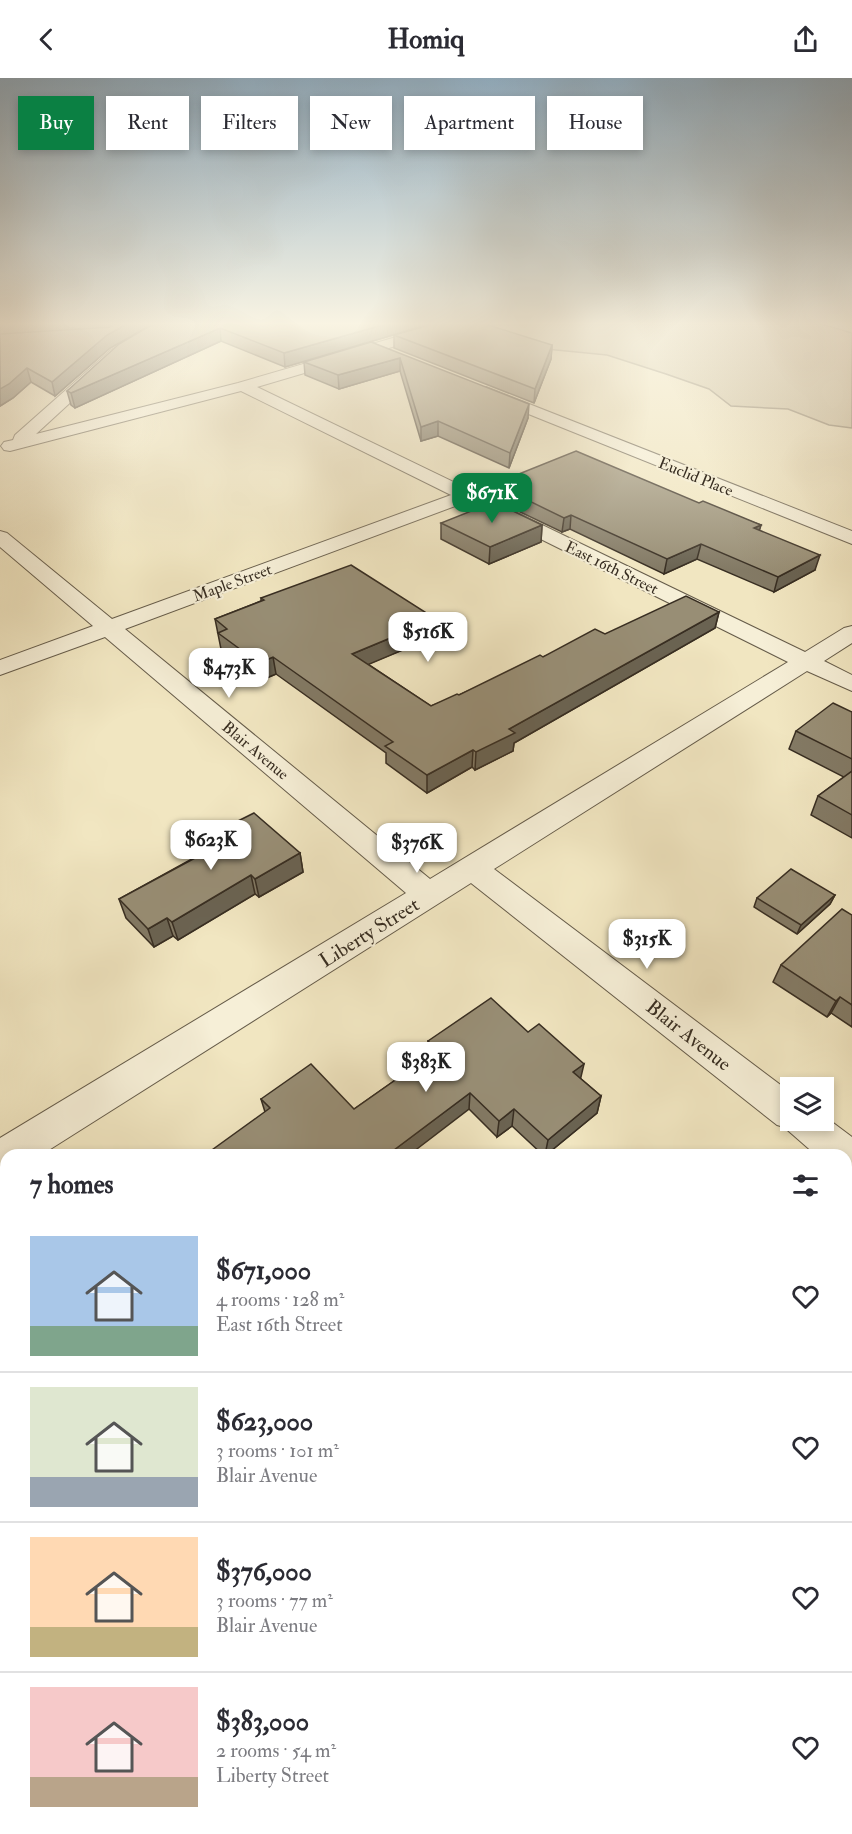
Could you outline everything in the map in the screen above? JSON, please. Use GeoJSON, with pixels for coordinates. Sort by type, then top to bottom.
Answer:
{"type":"FeatureCollection","features":[{"type":"Feature","properties":{"kind":"street"},"geometry":{"type":"LineString","coordinates":[[5,448],[28,434],[58,406]]}},
{"type":"Feature","properties":{"kind":"street"},"geometry":{"type":"LineString","coordinates":[[5,448],[166,406]]}},
{"type":"Feature","properties":{"kind":"street","name":"East 16th Street"},"geometry":{"type":"LineString","coordinates":[[283,406],[852,684]]}},
{"type":"Feature","properties":{"kind":"street","name":"Euclid Place"},"geometry":{"type":"LineString","coordinates":[[521,406],[852,538]]}},
{"type":"Feature","properties":{"kind":"street","name":"Maple Street"},"geometry":{"type":"LineString","coordinates":[[0,668],[465,496]]}},
{"type":"Feature","properties":{"kind":"street","name":"Blair Avenue"},"geometry":{"type":"LineString","coordinates":[[0,537],[429,896]]}},
{"type":"Feature","properties":{"kind":"street","name":"Liberty Street"},"geometry":{"type":"LineString","coordinates":[[16,1149],[852,633]]}},
{"type":"Feature","properties":{"kind":"street","name":"Blair Avenue"},"geometry":{"type":"LineString","coordinates":[[472,868],[780,1105]]}},
{"type":"Feature","properties":{"kind":"street"},"geometry":{"type":"LineString","coordinates":[[814,1131],[837,1149]]}},
{"type":"Feature","properties":{"kind":"shaded area"},"geometry":{"type":"Polygon","coordinates":[[[731,406],[852,406],[852,428],[829,425],[788,409],[731,406]]]}},
{"type":"Feature","properties":{"kind":"building"},"geometry":{"type":"Polygon","coordinates":[[[415,406],[528,406],[510,453],[438,421],[421,427],[415,406]]]}},
{"type":"Feature","properties":{"kind":"building"},"geometry":{"type":"Polygon","coordinates":[[[576,451],[699,503],[703,501],[761,525],[754,528],[820,555],[778,577],[701,544],[667,559],[571,515],[564,518],[517,495],[523,493],[499,482],[576,451]]]}},
{"type":"Feature","properties":{"kind":"building"},"geometry":{"type":"Polygon","coordinates":[[[494,502],[542,525],[490,547],[441,523],[494,502]]]}},
{"type":"Feature","properties":{"kind":"building"},"geometry":{"type":"Polygon","coordinates":[[[351,565],[436,619],[352,654],[431,706],[459,695],[540,655],[543,657],[595,629],[605,634],[686,596],[719,612],[509,729],[515,733],[476,752],[473,750],[427,775],[385,746],[393,742],[273,657],[259,663],[218,633],[227,629],[215,619],[264,600],[261,598],[351,565]]]}},
{"type":"Feature","properties":{"kind":"building"},"geometry":{"type":"Polygon","coordinates":[[[833,703],[852,712],[852,759],[796,731],[833,703]]]}},
{"type":"Feature","properties":{"kind":"building"},"geometry":{"type":"Polygon","coordinates":[[[852,771],[852,815],[818,796],[852,771]]]}},
{"type":"Feature","properties":{"kind":"building"},"geometry":{"type":"Polygon","coordinates":[[[254,813],[300,853],[255,879],[251,875],[172,922],[167,918],[148,929],[119,899],[208,851],[198,841],[254,813]]]}},
{"type":"Feature","properties":{"kind":"building"},"geometry":{"type":"Polygon","coordinates":[[[791,869],[835,895],[801,925],[757,898],[791,869]]]}},
{"type":"Feature","properties":{"kind":"building"},"geometry":{"type":"Polygon","coordinates":[[[842,909],[852,915],[852,1005],[840,997],[836,1001],[781,965],[842,909]]]}},
{"type":"Feature","properties":{"kind":"building"},"geometry":{"type":"Polygon","coordinates":[[[491,998],[528,1032],[539,1024],[584,1064],[573,1072],[601,1096],[548,1140],[514,1109],[499,1121],[470,1093],[395,1149],[213,1149],[270,1108],[261,1099],[311,1064],[354,1109],[438,1050],[428,1041],[491,998]]]}}]}
